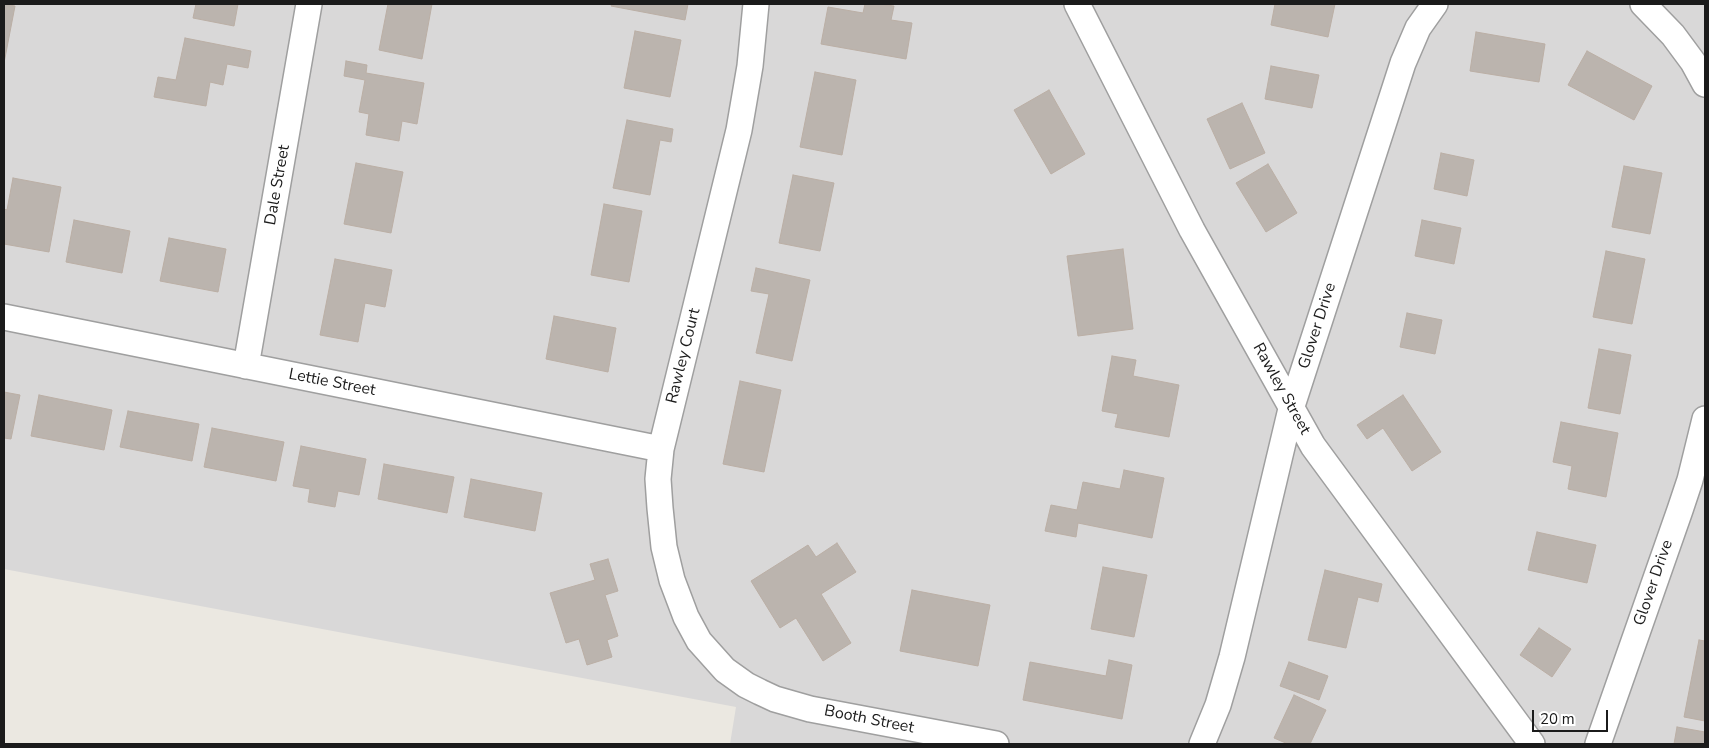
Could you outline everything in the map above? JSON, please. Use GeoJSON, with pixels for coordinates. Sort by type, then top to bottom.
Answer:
{"type":"FeatureCollection","features":[{"type":"Feature","properties":{"kind":"street","name":"Dale Street"},"geometry":{"type":"LineString","coordinates":[[246,366],[309,4]]}},
{"type":"Feature","properties":{"kind":"street","name":"Rawley Court"},"geometry":{"type":"LineString","coordinates":[[746,685],[716,661],[699,641],[686,617],[676,593],[664,547],[658,478],[661,449],[739,130],[750,66],[756,4]]}},
{"type":"Feature","properties":{"kind":"street","name":"Rawley Street"},"geometry":{"type":"LineString","coordinates":[[1077,4],[1192,230],[1291,409],[1324,462],[1532,744]]}},
{"type":"Feature","properties":{"kind":"street","name":"Glover Drive"},"geometry":{"type":"LineString","coordinates":[[1202,744],[1218,705],[1234,650],[1291,409],[1403,63],[1418,28],[1435,4]]}},
{"type":"Feature","properties":{"kind":"street"},"geometry":{"type":"LineString","coordinates":[[1643,4],[1673,34],[1693,62],[1705,84]]}},
{"type":"Feature","properties":{"kind":"street","name":"Lettie Street"},"geometry":{"type":"LineString","coordinates":[[4,317],[661,449]]}},
{"type":"Feature","properties":{"kind":"street","name":"Glover Drive"},"geometry":{"type":"LineString","coordinates":[[1598,744],[1682,503],[1705,419]]}},
{"type":"Feature","properties":{"kind":"street","name":"Booth Street"},"geometry":{"type":"LineString","coordinates":[[746,685],[775,699],[810,709],[996,744]]}},
{"type":"Feature","properties":{"kind":"shaded area"},"geometry":{"type":"Polygon","coordinates":[[[4,4],[1705,4],[1705,744],[730,744],[736,707],[4,569],[4,4]]]}},
{"type":"Feature","properties":{"kind":"building"},"geometry":{"type":"Polygon","coordinates":[[[4,4],[15,6],[4,63],[4,4]]]}},
{"type":"Feature","properties":{"kind":"building"},"geometry":{"type":"Polygon","coordinates":[[[196,4],[238,4],[234,26],[193,18],[196,4]]]}},
{"type":"Feature","properties":{"kind":"building"},"geometry":{"type":"Polygon","coordinates":[[[388,4],[432,4],[422,59],[379,50],[388,4]]]}},
{"type":"Feature","properties":{"kind":"building"},"geometry":{"type":"Polygon","coordinates":[[[612,4],[688,4],[685,20],[611,6],[612,4]]]}},
{"type":"Feature","properties":{"kind":"building"},"geometry":{"type":"Polygon","coordinates":[[[865,4],[894,6],[891,20],[912,23],[906,59],[821,44],[828,7],[863,13],[865,4]]]}},
{"type":"Feature","properties":{"kind":"building"},"geometry":{"type":"Polygon","coordinates":[[[1275,4],[1335,4],[1328,37],[1271,25],[1275,4]]]}},
{"type":"Feature","properties":{"kind":"building"},"geometry":{"type":"Polygon","coordinates":[[[635,31],[681,40],[670,97],[624,88],[635,31]]]}},
{"type":"Feature","properties":{"kind":"building"},"geometry":{"type":"Polygon","coordinates":[[[1476,32],[1545,44],[1539,82],[1470,71],[1476,32]]]}},
{"type":"Feature","properties":{"kind":"building"},"geometry":{"type":"Polygon","coordinates":[[[185,38],[251,51],[248,68],[227,64],[223,85],[210,82],[206,106],[154,97],[158,77],[176,80],[185,38]]]}},
{"type":"Feature","properties":{"kind":"building"},"geometry":{"type":"Polygon","coordinates":[[[1587,51],[1652,86],[1634,120],[1568,85],[1587,51]]]}},
{"type":"Feature","properties":{"kind":"building"},"geometry":{"type":"Polygon","coordinates":[[[346,61],[367,65],[366,73],[424,83],[417,124],[402,121],[399,141],[366,135],[369,114],[359,112],[365,80],[344,76],[346,61]]]}},
{"type":"Feature","properties":{"kind":"building"},"geometry":{"type":"Polygon","coordinates":[[[1271,66],[1319,75],[1312,108],[1265,99],[1271,66]]]}},
{"type":"Feature","properties":{"kind":"building"},"geometry":{"type":"Polygon","coordinates":[[[815,72],[856,80],[842,155],[800,147],[815,72]]]}},
{"type":"Feature","properties":{"kind":"building"},"geometry":{"type":"Polygon","coordinates":[[[1049,90],[1085,154],[1051,174],[1014,110],[1049,90]]]}},
{"type":"Feature","properties":{"kind":"building"},"geometry":{"type":"Polygon","coordinates":[[[1242,103],[1265,153],[1230,169],[1207,119],[1242,103]]]}},
{"type":"Feature","properties":{"kind":"building"},"geometry":{"type":"Polygon","coordinates":[[[627,120],[673,129],[671,142],[660,140],[650,195],[613,188],[627,120]]]}},
{"type":"Feature","properties":{"kind":"building"},"geometry":{"type":"Polygon","coordinates":[[[1441,153],[1474,160],[1467,196],[1434,189],[1441,153]]]}},
{"type":"Feature","properties":{"kind":"building"},"geometry":{"type":"Polygon","coordinates":[[[356,163],[403,172],[391,233],[344,224],[356,163]]]}},
{"type":"Feature","properties":{"kind":"building"},"geometry":{"type":"Polygon","coordinates":[[[1268,164],[1297,213],[1266,232],[1236,183],[1268,164]]]}},
{"type":"Feature","properties":{"kind":"building"},"geometry":{"type":"Polygon","coordinates":[[[1624,166],[1662,173],[1650,234],[1612,227],[1624,166]]]}},
{"type":"Feature","properties":{"kind":"building"},"geometry":{"type":"Polygon","coordinates":[[[793,175],[834,183],[820,251],[779,243],[793,175]]]}},
{"type":"Feature","properties":{"kind":"building"},"geometry":{"type":"Polygon","coordinates":[[[13,178],[61,187],[49,252],[4,244],[4,209],[7,210],[13,178]]]}},
{"type":"Feature","properties":{"kind":"building"},"geometry":{"type":"Polygon","coordinates":[[[604,204],[642,211],[629,282],[591,275],[604,204]]]}},
{"type":"Feature","properties":{"kind":"building"},"geometry":{"type":"Polygon","coordinates":[[[74,220],[130,231],[122,273],[66,262],[74,220]]]}},
{"type":"Feature","properties":{"kind":"building"},"geometry":{"type":"Polygon","coordinates":[[[1422,220],[1461,228],[1454,264],[1415,256],[1422,220]]]}},
{"type":"Feature","properties":{"kind":"building"},"geometry":{"type":"Polygon","coordinates":[[[169,238],[226,249],[218,292],[160,281],[169,238]]]}},
{"type":"Feature","properties":{"kind":"building"},"geometry":{"type":"Polygon","coordinates":[[[1123,249],[1133,329],[1078,336],[1067,256],[1123,249]]]}},
{"type":"Feature","properties":{"kind":"building"},"geometry":{"type":"Polygon","coordinates":[[[1606,251],[1645,259],[1632,324],[1593,317],[1606,251]]]}},
{"type":"Feature","properties":{"kind":"building"},"geometry":{"type":"Polygon","coordinates":[[[335,259],[392,270],[385,307],[365,303],[358,342],[320,335],[335,259]]]}},
{"type":"Feature","properties":{"kind":"building"},"geometry":{"type":"Polygon","coordinates":[[[756,268],[810,280],[792,361],[756,353],[769,294],[751,291],[756,268]]]}},
{"type":"Feature","properties":{"kind":"building"},"geometry":{"type":"Polygon","coordinates":[[[1407,313],[1442,320],[1435,354],[1400,347],[1407,313]]]}},
{"type":"Feature","properties":{"kind":"building"},"geometry":{"type":"Polygon","coordinates":[[[554,316],[616,328],[608,372],[546,359],[554,316]]]}},
{"type":"Feature","properties":{"kind":"building"},"geometry":{"type":"Polygon","coordinates":[[[1599,349],[1631,355],[1620,414],[1588,408],[1599,349]]]}},
{"type":"Feature","properties":{"kind":"building"},"geometry":{"type":"Polygon","coordinates":[[[1112,356],[1136,360],[1133,376],[1179,385],[1169,437],[1115,427],[1118,414],[1102,411],[1112,356]]]}},
{"type":"Feature","properties":{"kind":"building"},"geometry":{"type":"Polygon","coordinates":[[[740,381],[781,390],[764,472],[723,464],[740,381]]]}},
{"type":"Feature","properties":{"kind":"building"},"geometry":{"type":"Polygon","coordinates":[[[4,392],[20,395],[11,439],[4,438],[4,392]]]}},
{"type":"Feature","properties":{"kind":"building"},"geometry":{"type":"Polygon","coordinates":[[[39,395],[112,410],[104,450],[31,436],[39,395]]]}},
{"type":"Feature","properties":{"kind":"building"},"geometry":{"type":"Polygon","coordinates":[[[1403,395],[1441,452],[1412,471],[1383,428],[1367,439],[1357,425],[1403,395]]]}},
{"type":"Feature","properties":{"kind":"building"},"geometry":{"type":"Polygon","coordinates":[[[128,411],[199,424],[192,461],[120,447],[128,411]]]}},
{"type":"Feature","properties":{"kind":"building"},"geometry":{"type":"Polygon","coordinates":[[[1561,422],[1618,433],[1606,497],[1568,489],[1572,466],[1553,462],[1561,422]]]}},
{"type":"Feature","properties":{"kind":"building"},"geometry":{"type":"Polygon","coordinates":[[[212,428],[284,442],[276,481],[204,467],[212,428]]]}},
{"type":"Feature","properties":{"kind":"building"},"geometry":{"type":"Polygon","coordinates":[[[301,446],[366,459],[359,495],[338,491],[335,507],[308,502],[310,489],[293,486],[301,446]]]}},
{"type":"Feature","properties":{"kind":"building"},"geometry":{"type":"Polygon","coordinates":[[[384,464],[454,477],[447,513],[378,499],[384,464]]]}},
{"type":"Feature","properties":{"kind":"building"},"geometry":{"type":"Polygon","coordinates":[[[1124,470],[1164,478],[1152,538],[1078,523],[1076,537],[1045,531],[1051,505],[1077,510],[1083,482],[1120,489],[1124,470]]]}},
{"type":"Feature","properties":{"kind":"building"},"geometry":{"type":"Polygon","coordinates":[[[471,479],[542,493],[535,531],[464,517],[471,479]]]}},
{"type":"Feature","properties":{"kind":"building"},"geometry":{"type":"Polygon","coordinates":[[[1537,532],[1596,545],[1587,583],[1528,570],[1537,532]]]}},
{"type":"Feature","properties":{"kind":"building"},"geometry":{"type":"Polygon","coordinates":[[[837,543],[856,572],[821,594],[851,643],[823,661],[796,618],[780,628],[751,581],[808,545],[816,557],[837,543]]]}},
{"type":"Feature","properties":{"kind":"building"},"geometry":{"type":"Polygon","coordinates":[[[608,559],[618,591],[605,595],[618,636],[607,640],[612,657],[587,665],[579,639],[566,643],[550,593],[595,580],[590,564],[608,559]]]}},
{"type":"Feature","properties":{"kind":"building"},"geometry":{"type":"Polygon","coordinates":[[[1103,567],[1147,575],[1134,637],[1091,629],[1103,567]]]}},
{"type":"Feature","properties":{"kind":"building"},"geometry":{"type":"Polygon","coordinates":[[[1325,570],[1382,584],[1378,602],[1358,597],[1346,648],[1308,640],[1325,570]]]}},
{"type":"Feature","properties":{"kind":"building"},"geometry":{"type":"Polygon","coordinates":[[[912,590],[990,605],[978,666],[900,651],[912,590]]]}},
{"type":"Feature","properties":{"kind":"building"},"geometry":{"type":"Polygon","coordinates":[[[1539,628],[1571,649],[1552,677],[1520,655],[1539,628]]]}},
{"type":"Feature","properties":{"kind":"building"},"geometry":{"type":"Polygon","coordinates":[[[1699,640],[1705,641],[1705,721],[1684,717],[1699,640]]]}},
{"type":"Feature","properties":{"kind":"building"},"geometry":{"type":"Polygon","coordinates":[[[1109,660],[1132,665],[1122,719],[1023,700],[1030,662],[1106,676],[1109,660]]]}},
{"type":"Feature","properties":{"kind":"building"},"geometry":{"type":"Polygon","coordinates":[[[1289,662],[1328,676],[1319,700],[1280,686],[1289,662]]]}},
{"type":"Feature","properties":{"kind":"building"},"geometry":{"type":"Polygon","coordinates":[[[1294,695],[1326,710],[1310,744],[1288,744],[1274,738],[1294,695]]]}},
{"type":"Feature","properties":{"kind":"building"},"geometry":{"type":"Polygon","coordinates":[[[1677,727],[1705,732],[1705,744],[1674,744],[1677,727]]]}}]}
